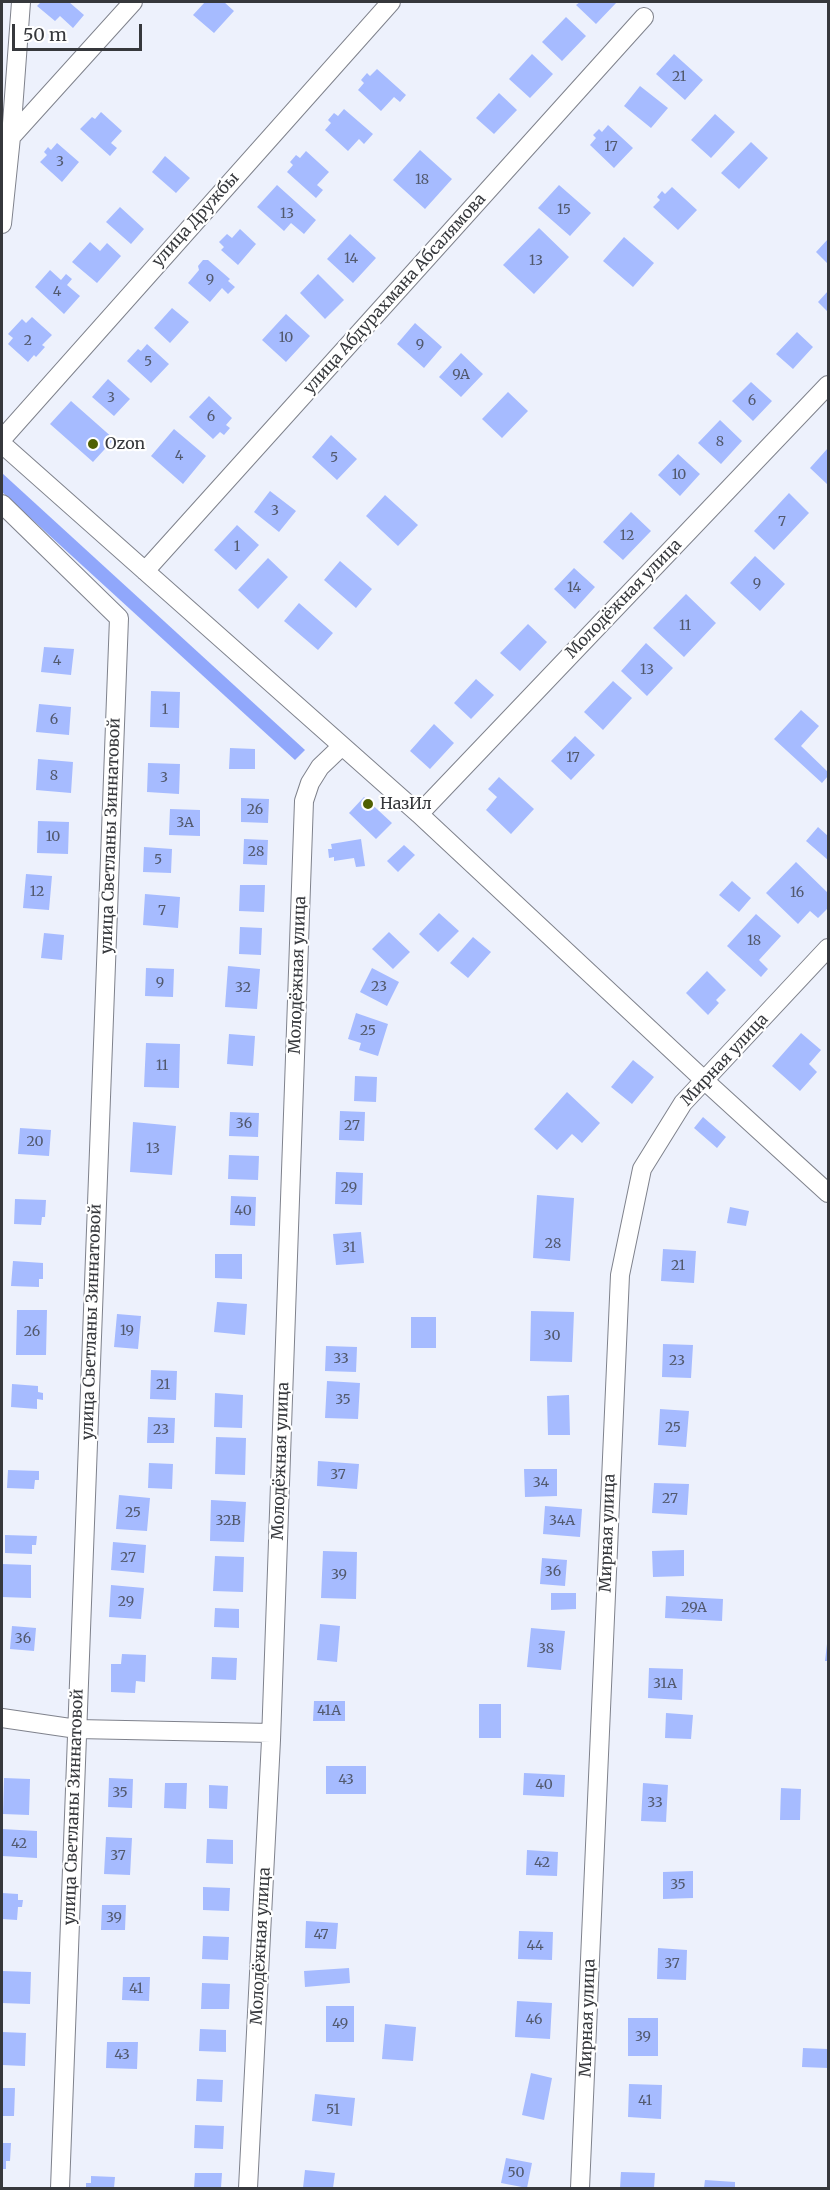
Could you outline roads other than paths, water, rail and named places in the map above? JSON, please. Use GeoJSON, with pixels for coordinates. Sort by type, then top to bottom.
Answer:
{"type":"FeatureCollection","features":[{"type":"Feature","properties":{"kind":"street"},"geometry":{"type":"LineString","coordinates":[[2,224],[21,2]]}},
{"type":"Feature","properties":{"kind":"street"},"geometry":{"type":"LineString","coordinates":[[11,137],[133,2]]}},
{"type":"Feature","properties":{"kind":"street","name":"улица Дружбы"},"geometry":{"type":"LineString","coordinates":[[2,439],[391,2]]}},
{"type":"Feature","properties":{"kind":"street","name":"улица Абдурахмана Абсалямова"},"geometry":{"type":"LineString","coordinates":[[145,571],[645,17]]}},
{"type":"Feature","properties":{"kind":"street","name":"Молодёжная улица"},"geometry":{"type":"LineString","coordinates":[[419,814],[828,385]]}},
{"type":"Feature","properties":{"kind":"street"},"geometry":{"type":"LineString","coordinates":[[2,444],[419,814],[828,1193]]}},
{"type":"Feature","properties":{"kind":"street","name":"улица Светланы Зиннатовой"},"geometry":{"type":"LineString","coordinates":[[2,504],[119,618],[60,2188]]}},
{"type":"Feature","properties":{"kind":"street","name":"Молодёжная улица"},"geometry":{"type":"LineString","coordinates":[[249,2188],[271,1733],[304,801],[310,783],[321,767],[342,746]]}},
{"type":"Feature","properties":{"kind":"street","name":"Мирная улица"},"geometry":{"type":"LineString","coordinates":[[580,2188],[620,1275],[642,1169],[683,1103],[828,948]]}},
{"type":"Feature","properties":{"kind":"street"},"geometry":{"type":"LineString","coordinates":[[2,1718],[77,1729],[271,1733]]}},
{"type":"Feature","properties":{"kind":"place","name":"Ozon"},"geometry":{"type":"Point","coordinates":[93,444]}},
{"type":"Feature","properties":{"kind":"place","name":"НазИл"},"geometry":{"type":"Point","coordinates":[368,804]}}]}
